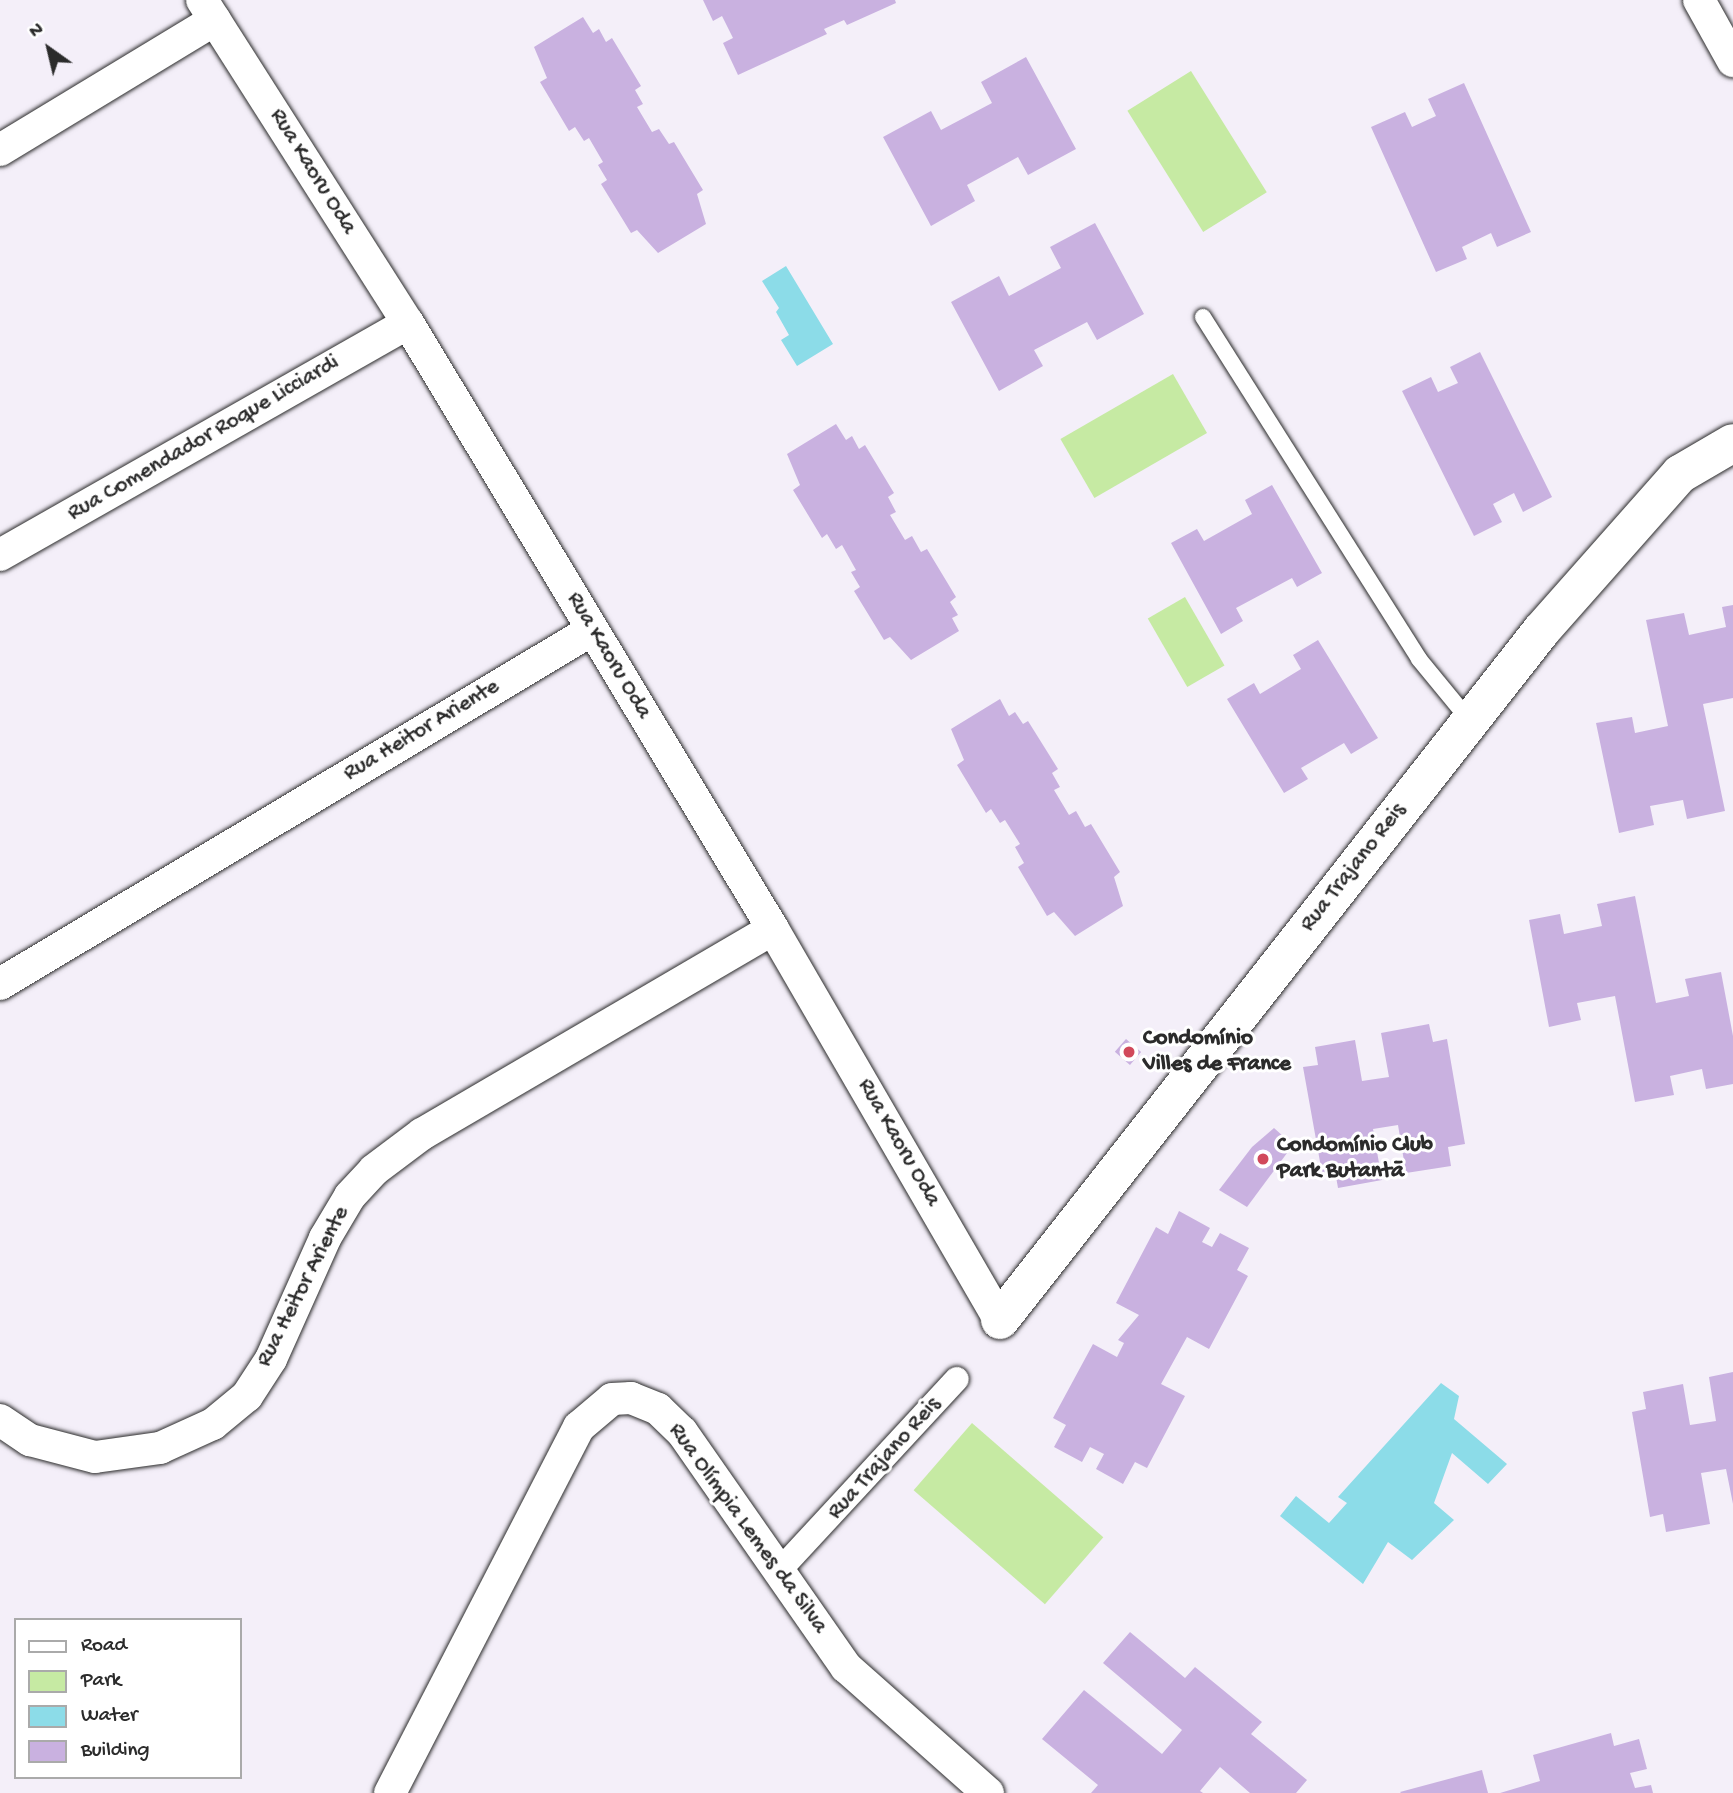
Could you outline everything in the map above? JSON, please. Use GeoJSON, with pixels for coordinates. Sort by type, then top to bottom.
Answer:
{"type":"FeatureCollection","features":[{"type":"Feature","properties":{"kind":"street"},"geometry":{"type":"LineString","coordinates":[[1699,0],[1733,61]]}},
{"type":"Feature","properties":{"kind":"street"},"geometry":{"type":"LineString","coordinates":[[0,150],[208,10]]}},
{"type":"Feature","properties":{"kind":"street","name":"Rua Kaoru Oda"},"geometry":{"type":"LineString","coordinates":[[208,10],[408,323],[773,929],[1000,1320]]}},
{"type":"Feature","properties":{"kind":"street","name":"Rua Comendador Roque Licciardi"},"geometry":{"type":"LineString","coordinates":[[0,555],[408,323]]}},
{"type":"Feature","properties":{"kind":"street","name":"Rua Trajano Reis"},"geometry":{"type":"LineString","coordinates":[[1000,1320],[1541,631],[1680,474],[1733,443]]}},
{"type":"Feature","properties":{"kind":"street","name":"Rua Heitor Ariente"},"geometry":{"type":"LineString","coordinates":[[0,984],[592,630]]}},
{"type":"Feature","properties":{"kind":"street","name":"Rua Heitor Ariente"},"geometry":{"type":"LineString","coordinates":[[0,1420],[30,1440],[95,1457],[160,1448],[213,1424],[247,1396],[271,1359],[325,1238],[350,1196],[374,1170],[422,1134],[773,929]]}},
{"type":"Feature","properties":{"kind":"street","name":"Rua Trajano Reis"},"geometry":{"type":"LineString","coordinates":[[778,1572],[813,1539],[957,1379]]}},
{"type":"Feature","properties":{"kind":"street","name":"Rua Olímpia Lemes da Silva"},"geometry":{"type":"LineString","coordinates":[[390,1793],[579,1427],[612,1399],[631,1398],[658,1409],[682,1432],[846,1667],[988,1793]]}},
{"type":"Feature","properties":{"kind":"lane"},"geometry":{"type":"LineString","coordinates":[[1203,317],[1419,659],[1469,721]]}},
{"type":"Feature","properties":{"kind":"green space"},"geometry":{"type":"Polygon","coordinates":[[[1191,71],[1267,192],[1203,232],[1127,111],[1191,71]]]}},
{"type":"Feature","properties":{"kind":"green space"},"geometry":{"type":"Polygon","coordinates":[[[1173,374],[1207,433],[1094,498],[1060,439],[1173,374]]]}},
{"type":"Feature","properties":{"kind":"green space"},"geometry":{"type":"Polygon","coordinates":[[[1185,597],[1224,665],[1187,687],[1148,618],[1185,597]]]}},
{"type":"Feature","properties":{"kind":"green space"},"geometry":{"type":"Polygon","coordinates":[[[972,1423],[1103,1537],[1045,1604],[914,1490],[972,1423]]]}},
{"type":"Feature","properties":{"kind":"water"},"geometry":{"type":"Polygon","coordinates":[[[786,266],[833,344],[797,366],[781,340],[789,335],[776,312],[779,308],[762,281],[786,266]]]}},
{"type":"Feature","properties":{"kind":"water"},"geometry":{"type":"Polygon","coordinates":[[[1441,1383],[1459,1396],[1454,1419],[1507,1464],[1488,1484],[1452,1453],[1434,1503],[1454,1520],[1412,1560],[1388,1542],[1363,1584],[1280,1516],[1296,1496],[1329,1523],[1347,1503],[1338,1497],[1441,1383]]]}},
{"type":"Feature","properties":{"kind":"building"},"geometry":{"type":"Polygon","coordinates":[[[703,0],[895,0],[896,3],[847,25],[844,20],[824,29],[827,34],[738,75],[723,43],[733,38],[722,16],[713,21],[703,0]]]}},
{"type":"Feature","properties":{"kind":"building"},"geometry":{"type":"Polygon","coordinates":[[[583,17],[593,33],[599,29],[606,42],[612,38],[641,86],[635,90],[643,104],[637,107],[652,132],[659,129],[669,144],[674,142],[703,190],[697,194],[706,224],[658,253],[637,230],[631,233],[601,184],[607,180],[598,165],[603,162],[589,138],[584,141],[575,127],[569,131],[540,82],[547,78],[534,47],[583,17]]]}},
{"type":"Feature","properties":{"kind":"building"},"geometry":{"type":"Polygon","coordinates":[[[1026,57],[1076,149],[1028,175],[1018,157],[967,185],[975,201],[931,226],[883,137],[931,111],[941,130],[992,103],[981,82],[1026,57]]]}},
{"type":"Feature","properties":{"kind":"building"},"geometry":{"type":"Polygon","coordinates":[[[1464,83],[1531,232],[1497,247],[1491,233],[1462,247],[1467,259],[1436,272],[1371,127],[1405,112],[1412,127],[1436,116],[1428,99],[1464,83]]]}},
{"type":"Feature","properties":{"kind":"building"},"geometry":{"type":"Polygon","coordinates":[[[1095,223],[1144,314],[1097,340],[1087,322],[1034,350],[1043,366],[999,391],[951,302],[999,276],[1009,296],[1061,268],[1050,247],[1095,223]]]}},
{"type":"Feature","properties":{"kind":"building"},"geometry":{"type":"Polygon","coordinates":[[[1480,352],[1552,497],[1523,512],[1514,493],[1493,504],[1502,522],[1474,536],[1402,391],[1431,377],[1438,392],[1458,383],[1450,367],[1480,352]]]}},
{"type":"Feature","properties":{"kind":"building"},"geometry":{"type":"Polygon","coordinates":[[[836,424],[846,440],[852,436],[859,449],[865,445],[894,493],[888,497],[896,512],[890,515],[905,540],[912,536],[921,552],[927,549],[956,597],[950,602],[958,615],[952,618],[959,631],[911,660],[890,637],[884,640],[854,591],[860,587],[851,572],[856,570],[842,545],[836,549],[827,534],[822,538],[793,490],[800,485],[787,454],[836,424]]]}},
{"type":"Feature","properties":{"kind":"building"},"geometry":{"type":"Polygon","coordinates":[[[1272,485],[1322,573],[1297,587],[1292,578],[1236,608],[1243,621],[1221,634],[1171,543],[1197,529],[1204,541],[1252,514],[1245,500],[1272,485]]]}},
{"type":"Feature","properties":{"kind":"building"},"geometry":{"type":"Polygon","coordinates":[[[1733,605],[1733,698],[1703,704],[1725,811],[1687,819],[1683,800],[1650,806],[1654,825],[1619,833],[1596,723],[1632,717],[1635,733],[1668,726],[1646,620],[1684,613],[1689,635],[1726,627],[1722,607],[1733,605]]]}},
{"type":"Feature","properties":{"kind":"building"},"geometry":{"type":"Polygon","coordinates":[[[1318,640],[1378,738],[1351,754],[1344,743],[1301,768],[1308,779],[1284,793],[1227,699],[1254,683],[1260,694],[1301,669],[1293,655],[1318,640]]]}},
{"type":"Feature","properties":{"kind":"building"},"geometry":{"type":"Polygon","coordinates":[[[1000,699],[1009,716],[1015,712],[1023,724],[1028,721],[1058,769],[1052,773],[1060,787],[1054,790],[1069,815],[1076,811],[1085,827],[1091,824],[1120,872],[1114,877],[1123,906],[1075,936],[1054,912],[1047,916],[1018,867],[1024,863],[1015,847],[1020,844],[1005,820],[1000,823],[991,809],[986,813],[957,765],[964,760],[951,729],[1000,699]]]}},
{"type":"Feature","properties":{"kind":"building"},"geometry":{"type":"Polygon","coordinates":[[[1635,896],[1656,1003],[1689,996],[1685,979],[1721,972],[1733,1036],[1733,1084],[1706,1089],[1702,1069],[1670,1076],[1674,1095],[1635,1102],[1615,996],[1577,1003],[1581,1020],[1549,1027],[1529,920],[1560,914],[1564,934],[1602,926],[1597,904],[1635,896]]]}},
{"type":"Feature","properties":{"kind":"building"},"geometry":{"type":"Polygon","coordinates":[[[1429,1024],[1433,1042],[1447,1039],[1465,1144],[1448,1147],[1451,1166],[1406,1173],[1398,1125],[1373,1129],[1382,1180],[1338,1188],[1335,1171],[1322,1173],[1303,1067],[1318,1065],[1315,1047],[1355,1040],[1362,1081],[1389,1077],[1381,1033],[1429,1024]]]}},
{"type":"Feature","properties":{"kind":"building","name":"Condomínio Villes de France"},"geometry":{"type":"Polygon","coordinates":[[[1126,1039],[1141,1052],[1130,1065],[1115,1052],[1126,1039]]]}},
{"type":"Feature","properties":{"kind":"building","name":"Condomínio Club Park Butantã"},"geometry":{"type":"Polygon","coordinates":[[[1274,1128],[1293,1145],[1247,1207],[1219,1190],[1252,1147],[1274,1128]]]}},
{"type":"Feature","properties":{"kind":"building"},"geometry":{"type":"Polygon","coordinates":[[[1179,1211],[1210,1228],[1202,1242],[1212,1247],[1220,1233],[1249,1248],[1237,1270],[1248,1276],[1209,1349],[1187,1337],[1161,1384],[1185,1396],[1147,1468],[1135,1462],[1123,1484],[1096,1469],[1104,1454],[1090,1447],[1082,1462],[1054,1447],[1066,1425],[1053,1418],[1093,1344],[1117,1357],[1124,1343],[1118,1340],[1139,1315],[1116,1303],[1156,1227],[1168,1234],[1179,1211]]]}},
{"type":"Feature","properties":{"kind":"building"},"geometry":{"type":"Polygon","coordinates":[[[1733,1372],[1733,1504],[1726,1469],[1701,1473],[1710,1524],[1666,1532],[1663,1514],[1650,1517],[1632,1412],[1646,1409],[1643,1392],[1683,1384],[1690,1425],[1716,1421],[1709,1377],[1733,1372]]]}},
{"type":"Feature","properties":{"kind":"building"},"geometry":{"type":"Polygon","coordinates":[[[1130,1632],[1185,1678],[1195,1667],[1262,1722],[1251,1734],[1307,1780],[1296,1793],[1250,1793],[1220,1767],[1200,1791],[1203,1793],[1091,1793],[1098,1785],[1042,1739],[1084,1690],[1162,1754],[1182,1730],[1103,1663],[1130,1632]]]}},
{"type":"Feature","properties":{"kind":"building"},"geometry":{"type":"Polygon","coordinates":[[[1611,1733],[1614,1746],[1639,1739],[1647,1769],[1630,1773],[1635,1788],[1651,1785],[1653,1793],[1500,1793],[1540,1781],[1533,1755],[1611,1733]]]}},
{"type":"Feature","properties":{"kind":"building"},"geometry":{"type":"Polygon","coordinates":[[[1482,1770],[1488,1793],[1400,1792],[1482,1770]]]}},
{"type":"Feature","properties":{"kind":"place","name":"Condomínio Villes de France"},"geometry":{"type":"Point","coordinates":[1129,1052]}},
{"type":"Feature","properties":{"kind":"place","name":"Condomínio Club Park Butantã"},"geometry":{"type":"Point","coordinates":[1263,1159]}}]}
